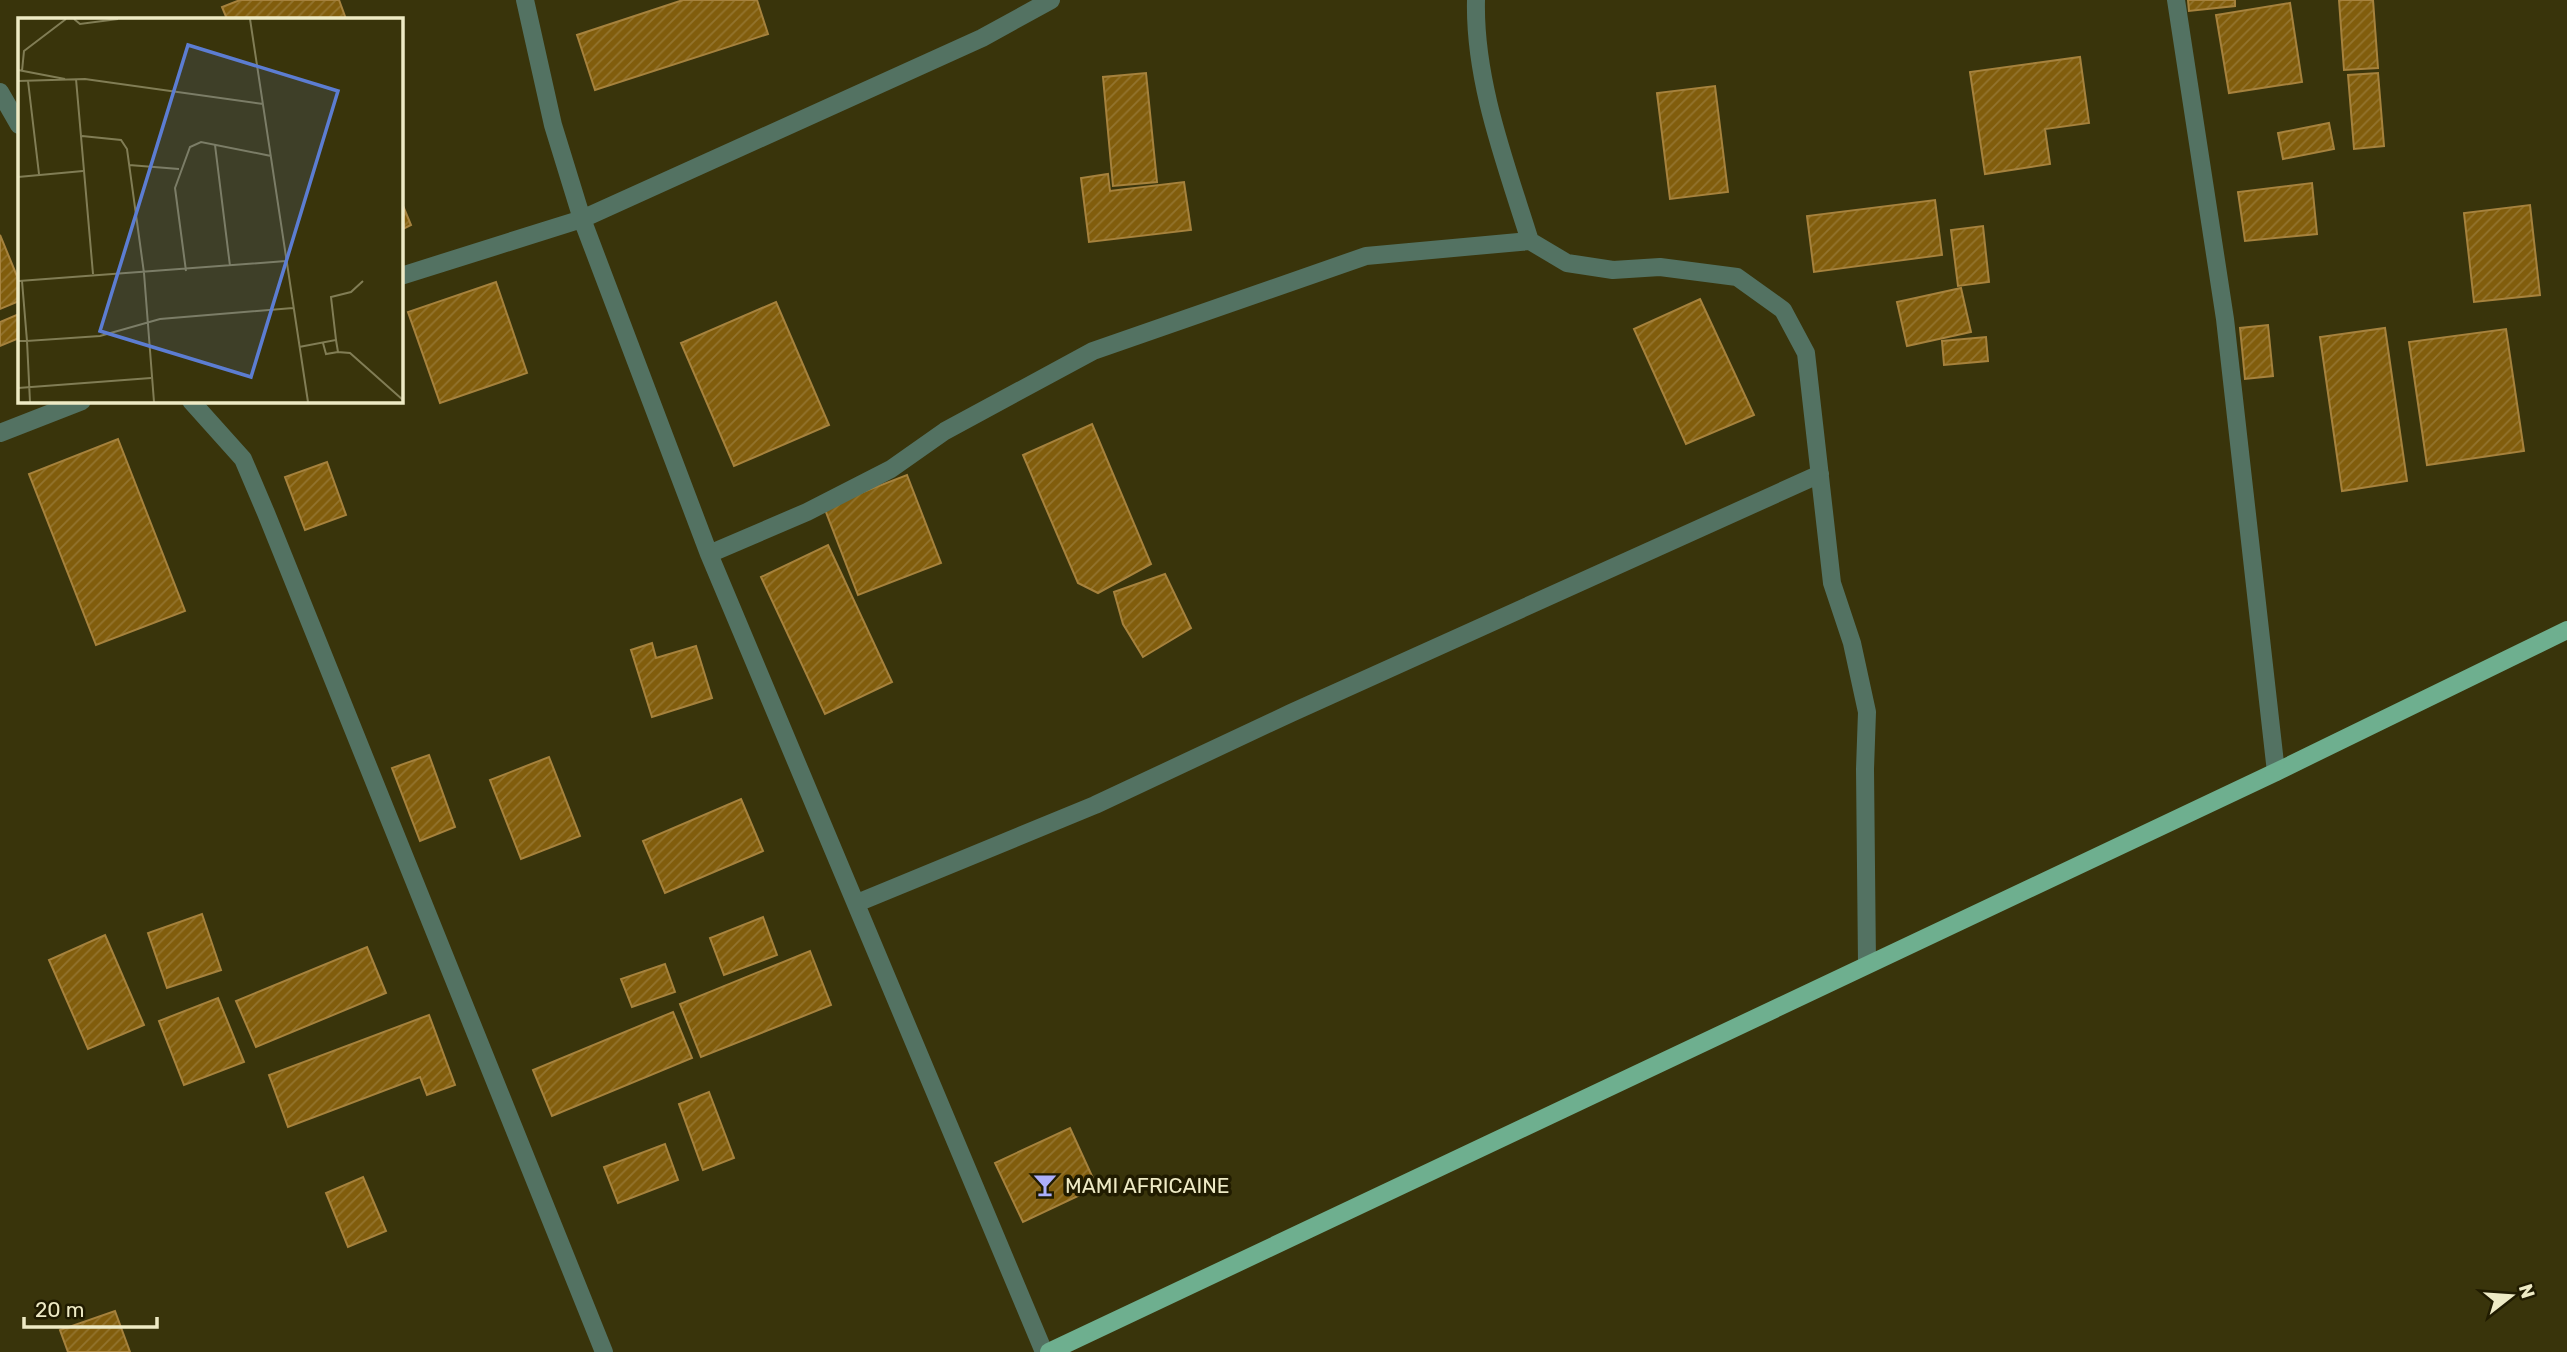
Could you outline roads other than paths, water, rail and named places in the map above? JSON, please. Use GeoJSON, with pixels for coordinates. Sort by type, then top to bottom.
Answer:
{"type":"FeatureCollection","features":[{"type":"Feature","properties":{"kind":"main road"},"geometry":{"type":"LineString","coordinates":[[1046,1352],[2276,772],[2567,631]]}},
{"type":"Feature","properties":{"kind":"street"},"geometry":{"type":"LineString","coordinates":[[525,0],[553,124],[582,219],[709,554],[1046,1352]]}},
{"type":"Feature","properties":{"kind":"street"},"geometry":{"type":"LineString","coordinates":[[402,276],[582,219],[982,38],[1052,0]]}},
{"type":"Feature","properties":{"kind":"street"},"geometry":{"type":"LineString","coordinates":[[1476,0],[1475,30],[1494,126],[1530,241]]}},
{"type":"Feature","properties":{"kind":"street"},"geometry":{"type":"LineString","coordinates":[[2176,0],[2225,320],[2276,772]]}},
{"type":"Feature","properties":{"kind":"street"},"geometry":{"type":"LineString","coordinates":[[0,92],[18,123]]}},
{"type":"Feature","properties":{"kind":"street"},"geometry":{"type":"LineString","coordinates":[[709,554],[807,512],[879,475],[945,431],[1093,351],[1366,256],[1530,241],[1567,263],[1613,270],[1660,267],[1737,277],[1783,310],[1806,354],[1832,583],[1853,643],[1867,712],[1867,964]]}},
{"type":"Feature","properties":{"kind":"street"},"geometry":{"type":"LineString","coordinates":[[0,433],[79,402]]}},
{"type":"Feature","properties":{"kind":"street"},"geometry":{"type":"LineString","coordinates":[[192,402],[243,459],[604,1352]]}},
{"type":"Feature","properties":{"kind":"street"},"geometry":{"type":"LineString","coordinates":[[857,903],[1095,805],[1304,707],[1820,474]]}},
{"type":"Feature","properties":{"kind":"place","name":"MAMI AFRICAINE"},"geometry":{"type":"Point","coordinates":[1045,1185]}}]}
